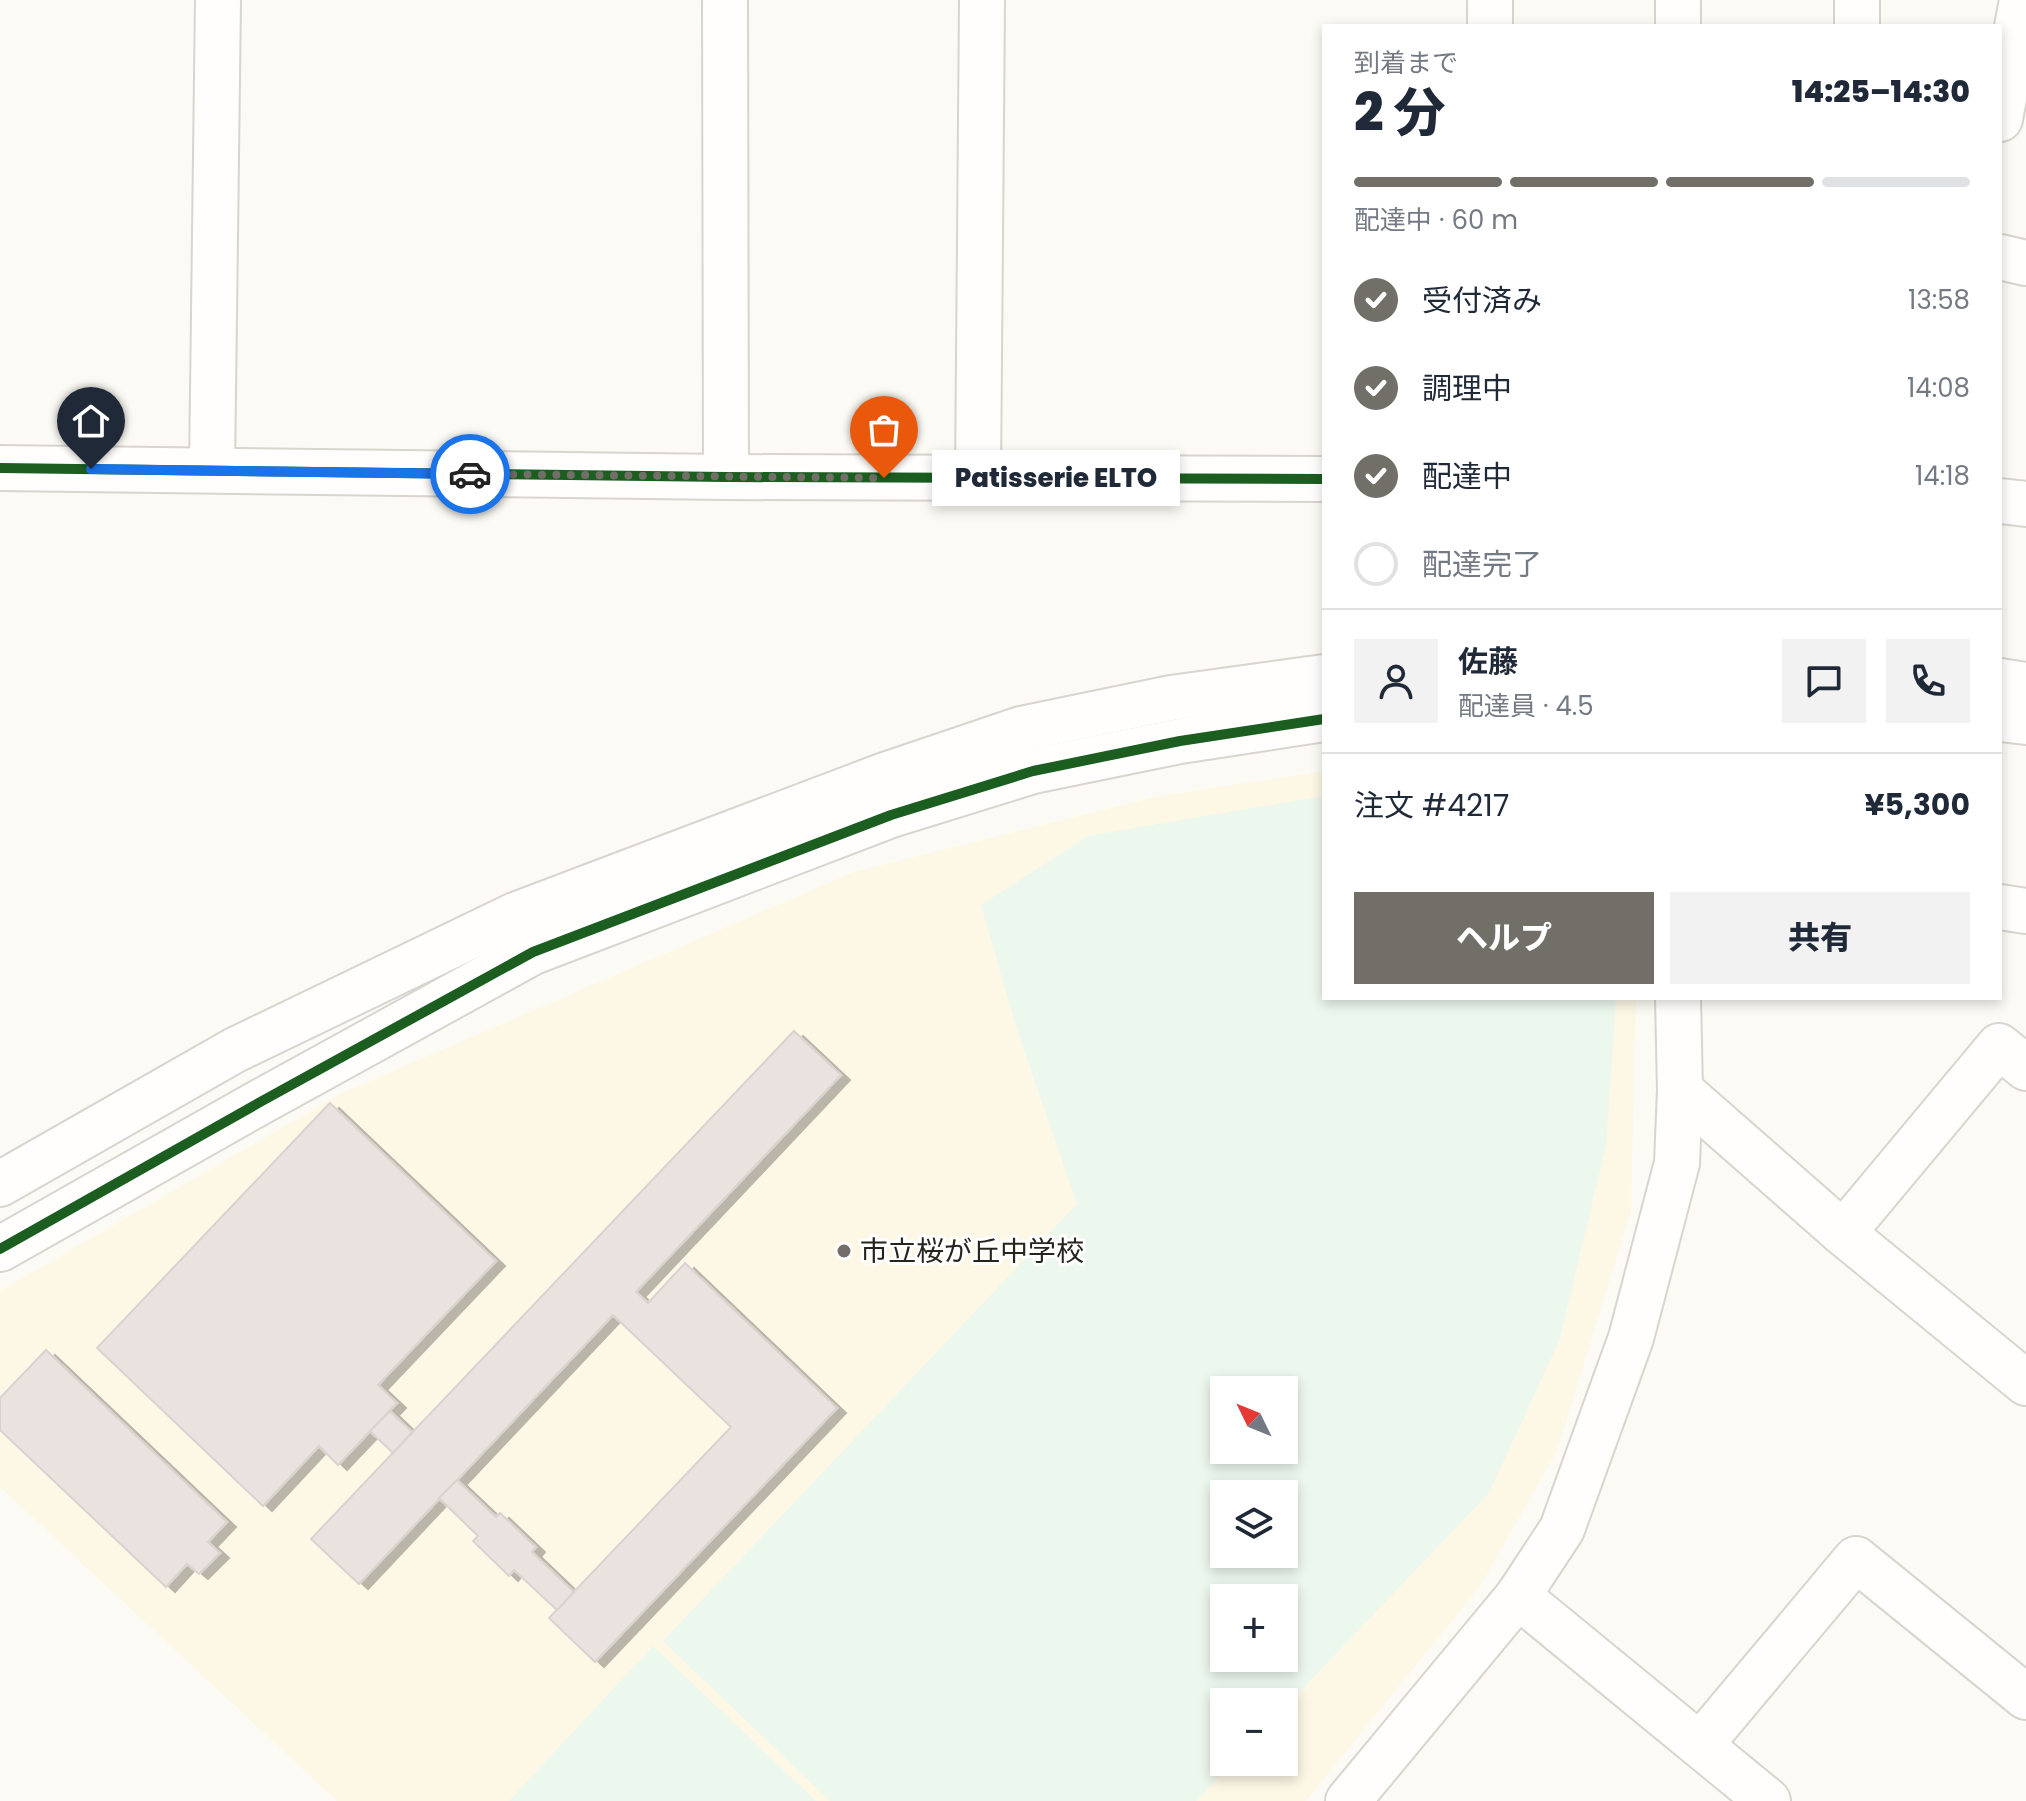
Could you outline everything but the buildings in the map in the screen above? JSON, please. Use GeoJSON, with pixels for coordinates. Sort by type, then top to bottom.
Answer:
{"type":"FeatureCollection","features":[{"type":"Feature","properties":{"kind":"street"},"geometry":{"type":"LineString","coordinates":[[212,470],[218,0]]}},
{"type":"Feature","properties":{"kind":"street"},"geometry":{"type":"LineString","coordinates":[[725,0],[726,477]]}},
{"type":"Feature","properties":{"kind":"street"},"geometry":{"type":"LineString","coordinates":[[978,478],[982,0]]}},
{"type":"Feature","properties":{"kind":"street"},"geometry":{"type":"LineString","coordinates":[[1490,0],[1490,24]]}},
{"type":"Feature","properties":{"kind":"street"},"geometry":{"type":"LineString","coordinates":[[1678,0],[1678,24]]}},
{"type":"Feature","properties":{"kind":"street"},"geometry":{"type":"LineString","coordinates":[[1857,0],[1857,24]]}},
{"type":"Feature","properties":{"kind":"street"},"geometry":{"type":"LineString","coordinates":[[2002,108],[2022,0]]}},
{"type":"Feature","properties":{"kind":"street"},"geometry":{"type":"LineString","coordinates":[[2002,257],[2026,263]]}},
{"type":"Feature","properties":{"kind":"street"},"geometry":{"type":"LineString","coordinates":[[0,468],[726,477],[1322,479]]}},
{"type":"Feature","properties":{"kind":"street"},"geometry":{"type":"LineString","coordinates":[[2002,501],[2026,504]]}},
{"type":"Feature","properties":{"kind":"street"},"geometry":{"type":"LineString","coordinates":[[0,1184],[235,1050],[515,915],[885,775],[1021,729],[1171,698],[1322,677]]}},
{"type":"Feature","properties":{"kind":"street"},"geometry":{"type":"LineString","coordinates":[[2002,681],[2026,685]]}},
{"type":"Feature","properties":{"kind":"street"},"geometry":{"type":"LineString","coordinates":[[0,1249],[533,952],[891,815],[1033,771],[1180,741],[1322,719]]}},
{"type":"Feature","properties":{"kind":"street"},"geometry":{"type":"LineString","coordinates":[[2002,719],[2026,722]]}},
{"type":"Feature","properties":{"kind":"street"},"geometry":{"type":"LineString","coordinates":[[2002,907],[2026,911]]}},
{"type":"Feature","properties":{"kind":"street"},"geometry":{"type":"LineString","coordinates":[[1359,1797],[1518,1596],[1562,1529],[1631,1338],[1677,1163],[1680,1090],[1678,1000]]}},
{"type":"Feature","properties":{"kind":"street"},"geometry":{"type":"LineString","coordinates":[[1843,1233],[1999,1046],[2026,1068]]}},
{"type":"Feature","properties":{"kind":"street"},"geometry":{"type":"LineString","coordinates":[[1680,1090],[1843,1233],[2026,1383]]}},
{"type":"Feature","properties":{"kind":"street"},"geometry":{"type":"LineString","coordinates":[[1700,1745],[1856,1559],[2026,1697]]}},
{"type":"Feature","properties":{"kind":"street"},"geometry":{"type":"LineString","coordinates":[[1518,1596],[1768,1801]]}},
{"type":"Feature","properties":{"kind":"shaded area","name":"市立桜が丘中学校"},"geometry":{"type":"Polygon","coordinates":[[[1322,771],[1322,1000],[1636,1000],[1631,1211],[1557,1451],[1481,1585],[1306,1801],[337,1801],[0,1487],[0,1291],[340,1094],[854,872],[1160,796],[1322,771]]]}},
{"type":"Feature","properties":{"kind":"shaded area"},"geometry":{"type":"Polygon","coordinates":[[[1322,796],[1322,1000],[1616,1000],[1606,1145],[1560,1339],[1489,1493],[1298,1693],[1298,1688],[1210,1688],[1210,1776],[1220,1776],[1196,1801],[830,1801],[663,1641],[1077,1204],[1016,1027],[981,905],[1088,836],[1322,796]]]}},
{"type":"Feature","properties":{"kind":"shaded area"},"geometry":{"type":"Polygon","coordinates":[[[653,1646],[816,1801],[509,1801],[653,1646]]]}},
{"type":"Feature","properties":{"kind":"cycle path"},"geometry":{"type":"LineString","coordinates":[[0,468],[726,477],[1322,479]]}},
{"type":"Feature","properties":{"kind":"cycle path"},"geometry":{"type":"LineString","coordinates":[[0,1249],[533,952],[891,815],[1033,771],[1180,741],[1322,719]]}},
{"type":"Feature","properties":{"kind":"way so far"},"geometry":{"type":"LineString","coordinates":[[470,474],[884,478]]}},
{"type":"Feature","properties":{"kind":"place","name":"Patisserie ELTO"},"geometry":{"type":"Point","coordinates":[884,478]}},
{"type":"Feature","properties":{"kind":"place","name":"市立桜が丘中学校"},"geometry":{"type":"Point","coordinates":[844,1251]}},
{"type":"Feature","properties":{"kind":"route"},"geometry":{"type":"LineString","coordinates":[[91,469],[470,474]]}}]}
